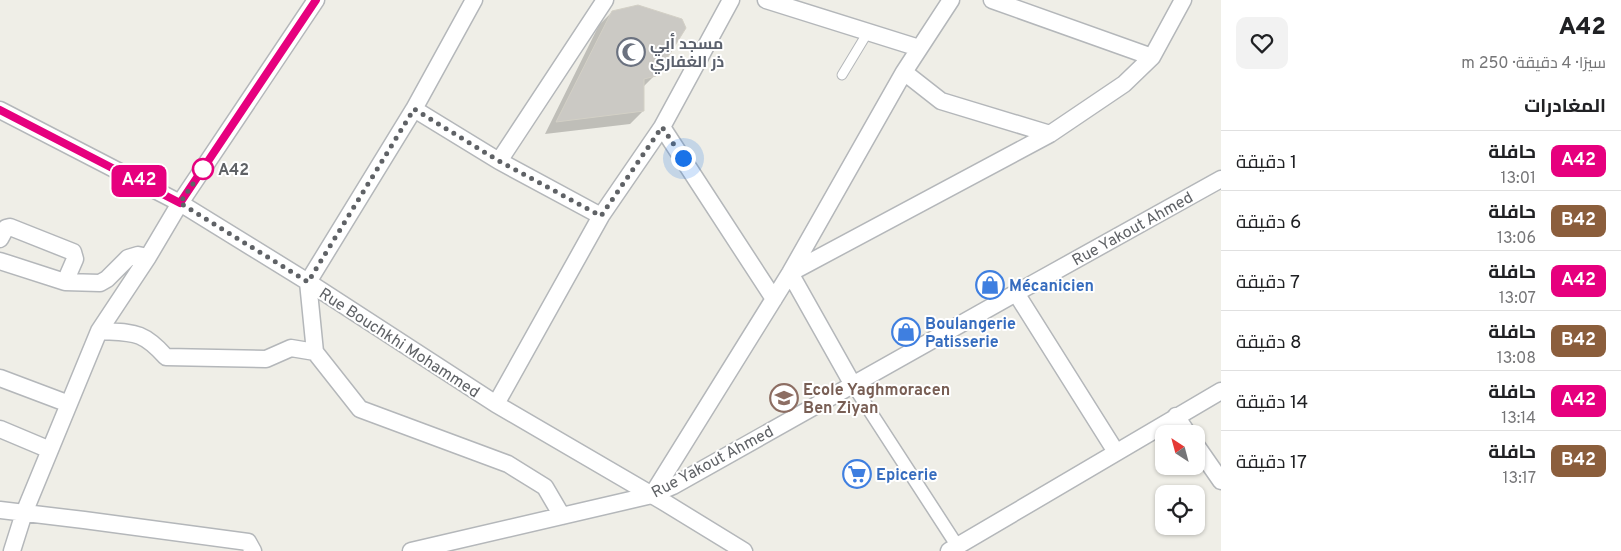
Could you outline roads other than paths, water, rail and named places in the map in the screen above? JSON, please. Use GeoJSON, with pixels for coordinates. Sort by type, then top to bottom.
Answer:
{"type":"FeatureCollection","features":[{"type":"Feature","properties":{"kind":"street"},"geometry":{"type":"LineString","coordinates":[[12,551],[24,513],[99,331],[148,257],[180,203],[316,0]]}},
{"type":"Feature","properties":{"kind":"street"},"geometry":{"type":"LineString","coordinates":[[474,0],[414,109],[308,282],[315,352],[360,409],[508,464],[545,487],[562,516]]}},
{"type":"Feature","properties":{"kind":"street"},"geometry":{"type":"LineString","coordinates":[[499,161],[605,0]]}},
{"type":"Feature","properties":{"kind":"street"},"geometry":{"type":"LineString","coordinates":[[496,404],[601,216],[662,127],[731,0]]}},
{"type":"Feature","properties":{"kind":"street"},"geometry":{"type":"LineString","coordinates":[[766,0],[919,48]]}},
{"type":"Feature","properties":{"kind":"street"},"geometry":{"type":"LineString","coordinates":[[652,495],[790,273],[904,72],[951,0]]}},
{"type":"Feature","properties":{"kind":"street"},"geometry":{"type":"LineString","coordinates":[[992,0],[1152,57]]}},
{"type":"Feature","properties":{"kind":"street"},"geometry":{"type":"LineString","coordinates":[[790,273],[1050,134],[1124,84],[1152,57],[1183,0]]}},
{"type":"Feature","properties":{"kind":"street"},"geometry":{"type":"LineString","coordinates":[[904,72],[941,101],[1050,134]]}},
{"type":"Feature","properties":{"kind":"street"},"geometry":{"type":"LineString","coordinates":[[414,109],[499,161],[601,216]]}},
{"type":"Feature","properties":{"kind":"street","name":"Rue Bouchkhi Mohammed"},"geometry":{"type":"LineString","coordinates":[[0,110],[180,203],[308,282],[496,404],[744,551]]}},
{"type":"Feature","properties":{"kind":"street"},"geometry":{"type":"LineString","coordinates":[[662,127],[774,299]]}},
{"type":"Feature","properties":{"kind":"street","name":"Rue Yakout Ahmed"},"geometry":{"type":"LineString","coordinates":[[411,551],[652,495],[673,486],[1016,292],[1221,179]]}},
{"type":"Feature","properties":{"kind":"street"},"geometry":{"type":"LineString","coordinates":[[0,239],[6,228],[10,227],[73,252],[76,259],[64,282]]}},
{"type":"Feature","properties":{"kind":"street"},"geometry":{"type":"LineString","coordinates":[[0,260],[64,282],[100,283],[107,280],[128,258],[138,255],[148,257]]}},
{"type":"Feature","properties":{"kind":"street"},"geometry":{"type":"LineString","coordinates":[[790,273],[853,385],[956,550],[1116,452],[1221,391]]}},
{"type":"Feature","properties":{"kind":"street"},"geometry":{"type":"LineString","coordinates":[[1016,292],[1116,452]]}},
{"type":"Feature","properties":{"kind":"street"},"geometry":{"type":"LineString","coordinates":[[99,331],[134,333],[154,343],[166,357],[266,359],[291,348],[315,352]]}},
{"type":"Feature","properties":{"kind":"street"},"geometry":{"type":"LineString","coordinates":[[0,378],[69,404]]}},
{"type":"Feature","properties":{"kind":"street"},"geometry":{"type":"LineString","coordinates":[[1176,416],[1182,425]]}},
{"type":"Feature","properties":{"kind":"street"},"geometry":{"type":"LineString","coordinates":[[0,429],[50,450]]}},
{"type":"Feature","properties":{"kind":"street"},"geometry":{"type":"LineString","coordinates":[[1205,458],[1221,481]]}},
{"type":"Feature","properties":{"kind":"street"},"geometry":{"type":"LineString","coordinates":[[0,510],[248,542],[253,551]]}},
{"type":"Feature","properties":{"kind":"lane"},"geometry":{"type":"LineString","coordinates":[[842,75],[868,32]]}},
{"type":"Feature","properties":{"kind":"place","name":"مسجد أبي ذر الغفاري"},"geometry":{"type":"Point","coordinates":[631,52]}},
{"type":"Feature","properties":{"kind":"place","name":"A42"},"geometry":{"type":"Point","coordinates":[203,169]}},
{"type":"Feature","properties":{"kind":"place","name":"Mécanicien"},"geometry":{"type":"Point","coordinates":[990,285]}},
{"type":"Feature","properties":{"kind":"place","name":"Boulangerie Patisserie"},"geometry":{"type":"Point","coordinates":[906,332]}},
{"type":"Feature","properties":{"kind":"place","name":"Ecole Yaghmoracen Ben Ziyan"},"geometry":{"type":"Point","coordinates":[784,398]}},
{"type":"Feature","properties":{"kind":"place","name":"Epicerie"},"geometry":{"type":"Point","coordinates":[857,474]}}]}
